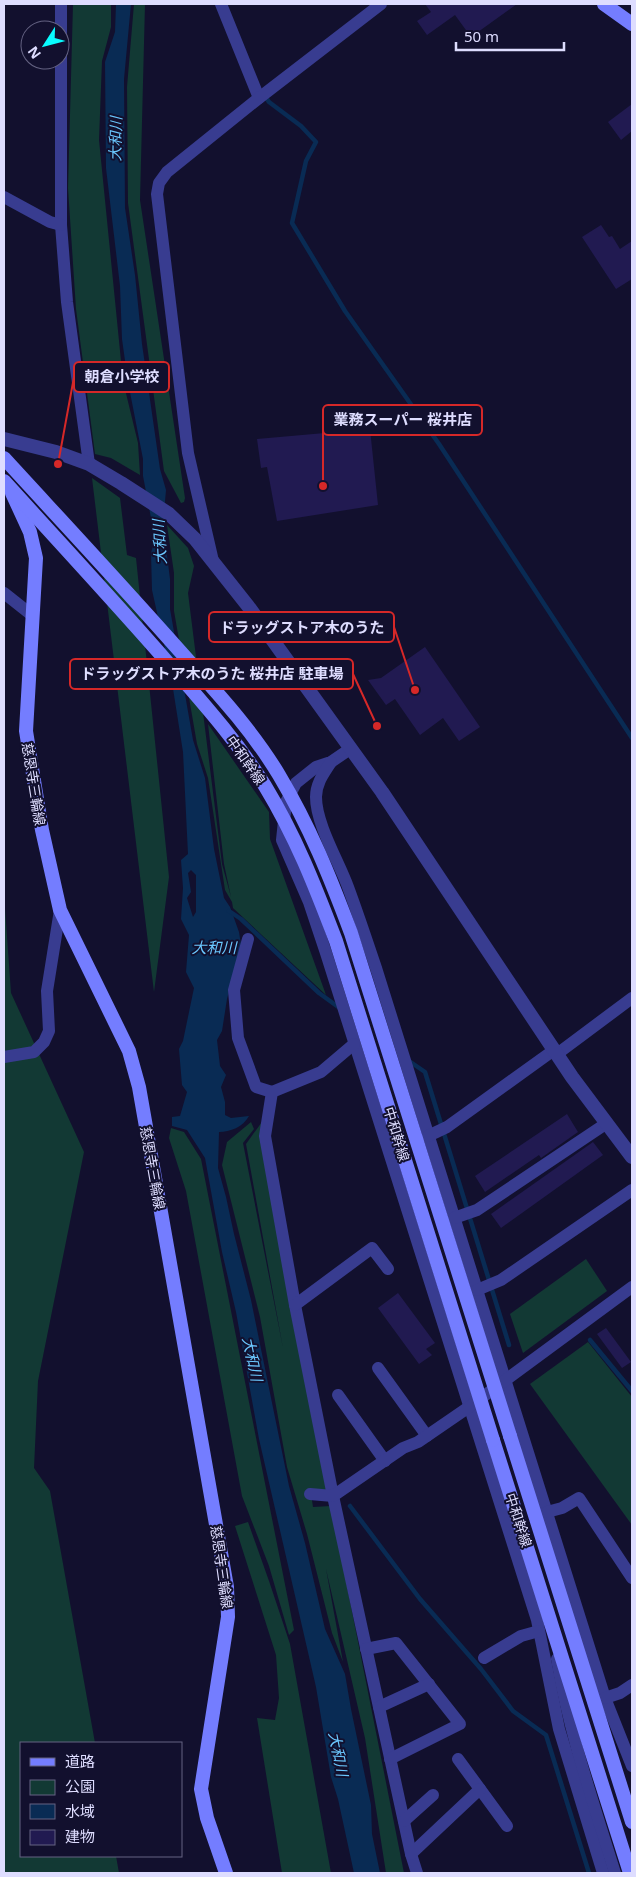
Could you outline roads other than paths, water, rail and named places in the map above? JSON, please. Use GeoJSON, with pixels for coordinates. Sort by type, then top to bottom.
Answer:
{"type":"FeatureCollection","features":[{"type":"Feature","properties":{"kind":"main road"},"geometry":{"type":"LineString","coordinates":[[604,4],[632,24]]}},
{"type":"Feature","properties":{"kind":"main road","name":"中和幹線"},"geometry":{"type":"LineString","coordinates":[[4,458],[222,698],[256,741],[278,774],[304,820],[328,869],[351,933],[632,1822]]}},
{"type":"Feature","properties":{"kind":"main road","name":"中和幹線"},"geometry":{"type":"LineString","coordinates":[[4,480],[128,616],[211,712],[264,785],[290,829],[312,876],[336,941],[630,1873]]}},
{"type":"Feature","properties":{"kind":"main road","name":"慈恩寺三輪線"},"geometry":{"type":"LineString","coordinates":[[4,480],[30,532],[36,558],[26,731],[42,830],[60,910],[129,1051],[139,1087],[220,1518],[228,1617],[201,1789],[207,1818],[226,1873]]}},
{"type":"Feature","properties":{"kind":"street"},"geometry":{"type":"LineString","coordinates":[[61,4],[62,225],[67,302],[89,464]]}},
{"type":"Feature","properties":{"kind":"street"},"geometry":{"type":"LineString","coordinates":[[221,4],[264,94]]}},
{"type":"Feature","properties":{"kind":"street"},"geometry":{"type":"LineString","coordinates":[[213,561],[188,453],[157,194],[159,183],[167,172],[264,94],[382,4]]}},
{"type":"Feature","properties":{"kind":"street"},"geometry":{"type":"LineString","coordinates":[[4,197],[50,222],[62,225]]}},
{"type":"Feature","properties":{"kind":"street"},"geometry":{"type":"LineString","coordinates":[[4,439],[56,452],[89,464],[122,482],[169,514],[195,539],[248,606],[382,792],[556,1052],[632,1157]]}},
{"type":"Feature","properties":{"kind":"street"},"geometry":{"type":"LineString","coordinates":[[4,593],[34,616]]}},
{"type":"Feature","properties":{"kind":"street"},"geometry":{"type":"LineString","coordinates":[[350,749],[331,762],[316,767],[296,783],[286,802],[282,840],[309,902],[537,1620],[559,1729],[603,1873]]}},
{"type":"Feature","properties":{"kind":"street"},"geometry":{"type":"LineString","coordinates":[[331,762],[319,782],[316,794],[318,813],[348,886],[376,968],[605,1698],[632,1766]]}},
{"type":"Feature","properties":{"kind":"street"},"geometry":{"type":"LineString","coordinates":[[4,1057],[34,1052],[44,1042],[49,1031],[47,991],[60,910]]}},
{"type":"Feature","properties":{"kind":"street"},"geometry":{"type":"LineString","coordinates":[[248,939],[234,990],[238,1038],[256,1087],[272,1092],[321,1072],[354,1044]]}},
{"type":"Feature","properties":{"kind":"street"},"geometry":{"type":"LineString","coordinates":[[428,1136],[447,1127],[632,998]]}},
{"type":"Feature","properties":{"kind":"street"},"geometry":{"type":"LineString","coordinates":[[272,1092],[265,1136],[295,1305],[333,1496],[411,1854],[417,1873]]}},
{"type":"Feature","properties":{"kind":"street"},"geometry":{"type":"LineString","coordinates":[[454,1218],[477,1210],[607,1123]]}},
{"type":"Feature","properties":{"kind":"street"},"geometry":{"type":"LineString","coordinates":[[477,1290],[501,1280],[632,1190]]}},
{"type":"Feature","properties":{"kind":"street"},"geometry":{"type":"LineString","coordinates":[[295,1305],[372,1248],[388,1270]]}},
{"type":"Feature","properties":{"kind":"street"},"geometry":{"type":"LineString","coordinates":[[310,1494],[333,1496],[403,1448],[418,1442],[470,1407],[632,1287]]}},
{"type":"Feature","properties":{"kind":"street"},"geometry":{"type":"LineString","coordinates":[[378,1368],[427,1436]]}},
{"type":"Feature","properties":{"kind":"street"},"geometry":{"type":"LineString","coordinates":[[338,1395],[385,1461]]}},
{"type":"Feature","properties":{"kind":"street"},"geometry":{"type":"LineString","coordinates":[[547,1512],[562,1508],[579,1498],[632,1578]]}},
{"type":"Feature","properties":{"kind":"street"},"geometry":{"type":"LineString","coordinates":[[552,1627],[563,1693],[576,1746],[615,1873]]}},
{"type":"Feature","properties":{"kind":"street"},"geometry":{"type":"LineString","coordinates":[[484,1658],[521,1636],[539,1631]]}},
{"type":"Feature","properties":{"kind":"street"},"geometry":{"type":"LineString","coordinates":[[366,1649],[396,1643],[460,1724],[390,1759]]}},
{"type":"Feature","properties":{"kind":"street"},"geometry":{"type":"LineString","coordinates":[[379,1707],[429,1684]]}},
{"type":"Feature","properties":{"kind":"street"},"geometry":{"type":"LineString","coordinates":[[605,1698],[620,1693],[632,1684]]}},
{"type":"Feature","properties":{"kind":"street"},"geometry":{"type":"LineString","coordinates":[[607,1746],[632,1800]]}},
{"type":"Feature","properties":{"kind":"street"},"geometry":{"type":"LineString","coordinates":[[458,1759],[507,1826]]}},
{"type":"Feature","properties":{"kind":"street"},"geometry":{"type":"LineString","coordinates":[[411,1854],[480,1789]]}},
{"type":"Feature","properties":{"kind":"street"},"geometry":{"type":"LineString","coordinates":[[404,1822],[433,1795]]}},
{"type":"Feature","properties":{"kind":"water","name":"大和川"},"geometry":{"type":"Polygon","coordinates":[[[116,4],[131,4],[124,79],[125,208],[160,469],[166,490],[163,524],[170,579],[170,609],[193,740],[205,778],[214,849],[224,898],[230,907],[239,932],[241,945],[227,999],[222,1031],[217,1040],[220,1066],[226,1075],[221,1087],[225,1102],[225,1115],[231,1118],[249,1116],[236,1128],[219,1132],[218,1168],[251,1300],[289,1486],[305,1543],[325,1629],[345,1674],[371,1805],[372,1834],[380,1873],[354,1873],[338,1799],[331,1777],[316,1687],[259,1439],[205,1158],[187,1130],[172,1126],[172,1117],[180,1116],[187,1092],[182,1085],[179,1049],[183,1041],[194,988],[186,972],[189,935],[181,919],[183,888],[181,860],[188,854],[183,752],[171,676],[152,590],[151,553],[155,539],[143,476],[143,459],[128,382],[122,339],[120,286],[106,168],[105,62],[115,32],[116,4]],[[191,870],[188,873],[191,892],[187,898],[193,917],[196,912],[196,875],[191,870]]]}},
{"type":"Feature","properties":{"kind":"waterway"},"geometry":{"type":"LineString","coordinates":[[265,96],[269,102],[301,126],[316,142],[306,161],[292,223],[345,311],[439,444],[632,738]]}},
{"type":"Feature","properties":{"kind":"waterway"},"geometry":{"type":"LineString","coordinates":[[229,911],[241,919],[319,993],[341,1009]]}},
{"type":"Feature","properties":{"kind":"waterway"},"geometry":{"type":"LineString","coordinates":[[409,1061],[425,1072],[509,1345]]}},
{"type":"Feature","properties":{"kind":"waterway"},"geometry":{"type":"LineString","coordinates":[[590,1340],[632,1391]]}},
{"type":"Feature","properties":{"kind":"waterway"},"geometry":{"type":"LineString","coordinates":[[350,1506],[420,1599],[481,1669],[513,1711],[546,1735],[589,1873]]}},
{"type":"Feature","properties":{"kind":"place","name":"朝倉小学校"},"geometry":{"type":"Point","coordinates":[58,464]}},
{"type":"Feature","properties":{"kind":"place","name":"業務スーパー 桜井店"},"geometry":{"type":"Point","coordinates":[323,486]}},
{"type":"Feature","properties":{"kind":"place","name":"ドラッグストア木のうた"},"geometry":{"type":"Point","coordinates":[415,690]}},
{"type":"Feature","properties":{"kind":"place","name":"ドラッグストア木のうた 桜井店 駐車場"},"geometry":{"type":"Point","coordinates":[377,726]}}]}
